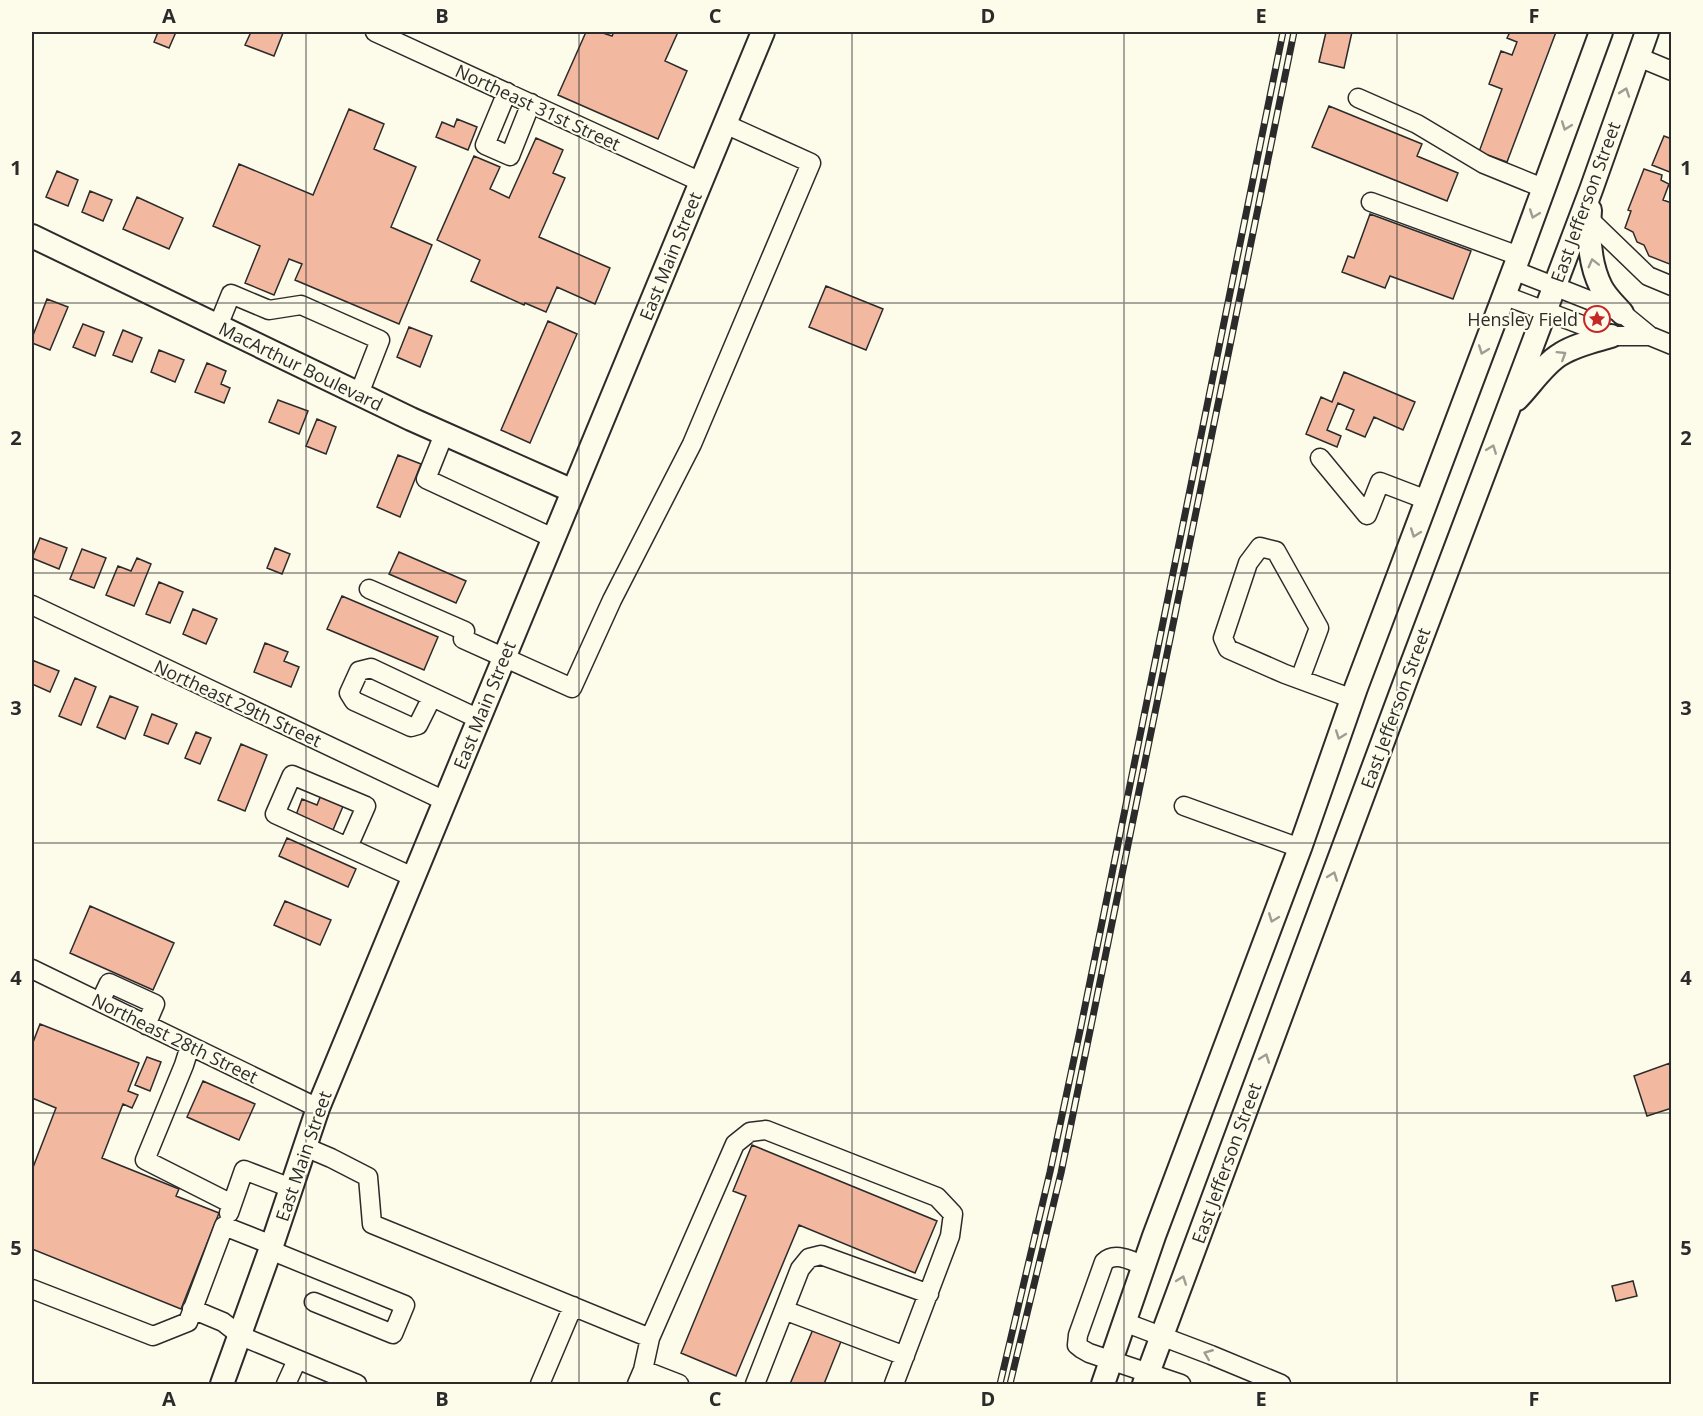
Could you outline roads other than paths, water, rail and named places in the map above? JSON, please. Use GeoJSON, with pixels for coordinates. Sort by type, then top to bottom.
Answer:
{"type":"FeatureCollection","features":[{"type":"Feature","properties":{"kind":"main road","name":"East Main Street"},"geometry":{"type":"LineString","coordinates":[[222,1384],[318,1108],[763,32]]}},
{"type":"Feature","properties":{"kind":"main road"},"geometry":{"type":"LineString","coordinates":[[1103,1384],[1143,1265],[1300,848],[1354,694],[1601,32]]}},
{"type":"Feature","properties":{"kind":"main road","name":"East Jefferson Street"},"geometry":{"type":"LineString","coordinates":[[1146,1379],[1591,190],[1647,32]]}},
{"type":"Feature","properties":{"kind":"main road"},"geometry":{"type":"LineString","coordinates":[[1591,190],[1589,219],[1591,263],[1602,289],[1622,313]]}},
{"type":"Feature","properties":{"kind":"main road","name":"MacArthur Boulevard"},"geometry":{"type":"LineString","coordinates":[[32,236],[359,394],[573,491]]}},
{"type":"Feature","properties":{"kind":"main road"},"geometry":{"type":"LineString","coordinates":[[1507,412],[1560,354],[1611,336]]}},
{"type":"Feature","properties":{"kind":"street","name":"Northeast 31st Street"},"geometry":{"type":"LineString","coordinates":[[375,32],[701,182]]}},
{"type":"Feature","properties":{"kind":"street"},"geometry":{"type":"LineString","coordinates":[[1638,57],[1671,70]]}},
{"type":"Feature","properties":{"kind":"street"},"geometry":{"type":"LineString","coordinates":[[507,92],[485,145],[510,156],[531,103]]}},
{"type":"Feature","properties":{"kind":"street"},"geometry":{"type":"LineString","coordinates":[[1358,98],[1417,124],[1484,164],[1543,188]]}},
{"type":"Feature","properties":{"kind":"street"},"geometry":{"type":"LineString","coordinates":[[369,589],[465,631],[463,639],[572,688],[612,600],[692,444],[811,163],[724,124]]}},
{"type":"Feature","properties":{"kind":"street"},"geometry":{"type":"LineString","coordinates":[[1371,202],[1516,263],[1555,285],[1622,313],[1650,336],[1671,345]]}},
{"type":"Feature","properties":{"kind":"street"},"geometry":{"type":"LineString","coordinates":[[1589,219],[1648,276],[1671,286]]}},
{"type":"Feature","properties":{"kind":"street"},"geometry":{"type":"LineString","coordinates":[[218,326],[231,294],[269,310],[301,305],[381,340],[359,394]]}},
{"type":"Feature","properties":{"kind":"street"},"geometry":{"type":"LineString","coordinates":[[1503,295],[1611,336],[1650,336]]}},
{"type":"Feature","properties":{"kind":"street"},"geometry":{"type":"LineString","coordinates":[[444,434],[426,479],[553,538]]}},
{"type":"Feature","properties":{"kind":"street"},"geometry":{"type":"LineString","coordinates":[[1320,458],[1367,515],[1380,482],[1427,500]]}},
{"type":"Feature","properties":{"kind":"street"},"geometry":{"type":"LineString","coordinates":[[1302,675],[1319,628],[1276,551],[1260,547],[1248,563],[1223,638],[1228,649],[1285,674],[1302,675],[1354,694]]}},
{"type":"Feature","properties":{"kind":"street","name":"Northeast 29th Street"},"geometry":{"type":"LineString","coordinates":[[32,605],[445,801]]}},
{"type":"Feature","properties":{"kind":"street"},"geometry":{"type":"LineString","coordinates":[[432,697],[478,719]]}},
{"type":"Feature","properties":{"kind":"street"},"geometry":{"type":"LineString","coordinates":[[348,847],[366,806],[292,775],[274,814],[413,877]]}},
{"type":"Feature","properties":{"kind":"street"},"geometry":{"type":"LineString","coordinates":[[1184,806],[1300,848]]}},
{"type":"Feature","properties":{"kind":"street","name":"Northeast 28th Street"},"geometry":{"type":"LineString","coordinates":[[32,969],[318,1108]]}},
{"type":"Feature","properties":{"kind":"street"},"geometry":{"type":"LineString","coordinates":[[190,1046],[145,1160],[232,1204]]}},
{"type":"Feature","properties":{"kind":"street"},"geometry":{"type":"LineString","coordinates":[[679,1384],[640,1377],[650,1338],[735,1144],[750,1132],[766,1130],[937,1197],[953,1214],[950,1236],[894,1384]]}},
{"type":"Feature","properties":{"kind":"street"},"geometry":{"type":"LineString","coordinates":[[305,1147],[368,1178],[372,1224],[650,1338]]}},
{"type":"Feature","properties":{"kind":"street"},"geometry":{"type":"LineString","coordinates":[[32,1288],[153,1336],[188,1322],[244,1170],[291,1188]]}},
{"type":"Feature","properties":{"kind":"street"},"geometry":{"type":"LineString","coordinates":[[224,1226],[405,1305],[393,1334],[314,1302]]}},
{"type":"Feature","properties":{"kind":"street"},"geometry":{"type":"LineString","coordinates":[[755,1384],[800,1269],[809,1258],[821,1255],[929,1294]]}},
{"type":"Feature","properties":{"kind":"street"},"geometry":{"type":"LineString","coordinates":[[1143,1265],[1114,1256],[1104,1262],[1078,1335],[1077,1345],[1112,1360],[1146,1379],[1181,1384]]}},
{"type":"Feature","properties":{"kind":"street"},"geometry":{"type":"LineString","coordinates":[[540,1384],[573,1306]]}},
{"type":"Feature","properties":{"kind":"street"},"geometry":{"type":"LineString","coordinates":[[192,1309],[223,1322],[240,1336],[357,1384]]}},
{"type":"Feature","properties":{"kind":"street"},"geometry":{"type":"LineString","coordinates":[[784,1310],[905,1356]]}},
{"type":"Feature","properties":{"kind":"street"},"geometry":{"type":"LineString","coordinates":[[1124,1322],[1162,1335],[1238,1376],[1281,1384]]}},
{"type":"Feature","properties":{"kind":"street"},"geometry":{"type":"LineString","coordinates":[[286,1384],[297,1360]]}},
{"type":"Feature","properties":{"kind":"railway"},"geometry":{"type":"LineString","coordinates":[[1000,1384],[1050,1172],[1081,1026],[1283,32]]}},
{"type":"Feature","properties":{"kind":"railway"},"geometry":{"type":"LineString","coordinates":[[1010,1384],[1061,1173],[1294,32]]}},
{"type":"Feature","properties":{"kind":"place","name":"Hensley Field"},"geometry":{"type":"Point","coordinates":[1597,319]}}]}
